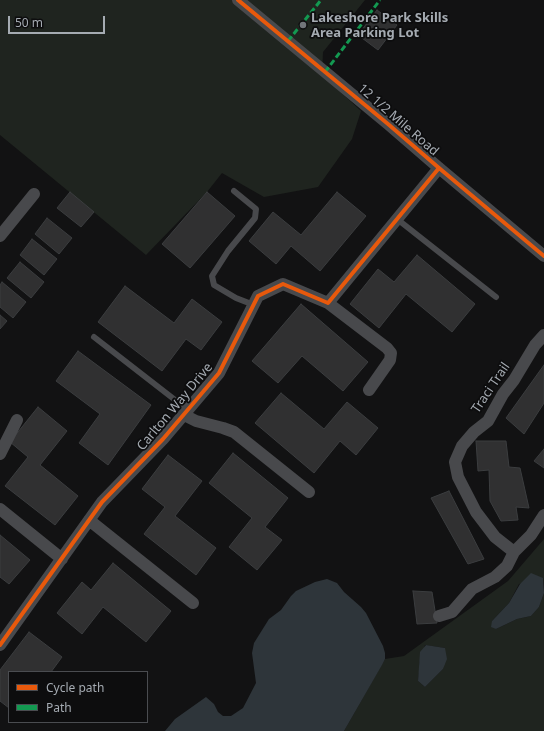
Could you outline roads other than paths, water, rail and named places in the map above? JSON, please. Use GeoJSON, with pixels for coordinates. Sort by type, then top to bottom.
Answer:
{"type":"FeatureCollection","features":[{"type":"Feature","properties":{"kind":"street","name":"12 1/2 Mile Road"},"geometry":{"type":"LineString","coordinates":[[238,0],[544,256]]}},
{"type":"Feature","properties":{"kind":"street"},"geometry":{"type":"LineString","coordinates":[[328,303],[439,168]]}},
{"type":"Feature","properties":{"kind":"street"},"geometry":{"type":"LineString","coordinates":[[0,236],[34,194]]}},
{"type":"Feature","properties":{"kind":"street","name":"Carlton Way Drive"},"geometry":{"type":"LineString","coordinates":[[0,645],[102,502],[164,439],[218,373],[258,296],[283,284],[328,303],[387,348],[391,353],[390,360],[369,390]]}},
{"type":"Feature","properties":{"kind":"street","name":"Traci Trail"},"geometry":{"type":"LineString","coordinates":[[514,552],[495,537],[476,512],[458,477],[455,462],[462,446],[474,432],[488,421],[503,394],[514,380],[535,345],[544,335]]}},
{"type":"Feature","properties":{"kind":"street"},"geometry":{"type":"LineString","coordinates":[[186,412],[196,421],[234,432],[309,492]]}},
{"type":"Feature","properties":{"kind":"street"},"geometry":{"type":"LineString","coordinates":[[0,454],[16,420]]}},
{"type":"Feature","properties":{"kind":"street"},"geometry":{"type":"LineString","coordinates":[[0,509],[62,559]]}},
{"type":"Feature","properties":{"kind":"street"},"geometry":{"type":"LineString","coordinates":[[439,616],[452,612],[472,589],[496,577],[507,566],[514,552],[531,535],[544,516]]}},
{"type":"Feature","properties":{"kind":"street"},"geometry":{"type":"LineString","coordinates":[[89,520],[194,603]]}},
{"type":"Feature","properties":{"kind":"lane"},"geometry":{"type":"LineString","coordinates":[[234,190],[256,209],[255,218],[228,251],[212,276],[214,285],[236,298],[254,305]]}},
{"type":"Feature","properties":{"kind":"lane"},"geometry":{"type":"LineString","coordinates":[[397,219],[496,297]]}},
{"type":"Feature","properties":{"kind":"lane"},"geometry":{"type":"LineString","coordinates":[[94,337],[186,412]]}},
{"type":"Feature","properties":{"kind":"place","name":"Lakeshore Park Skills Area Parking Lot"},"geometry":{"type":"Point","coordinates":[303,25]}}]}
